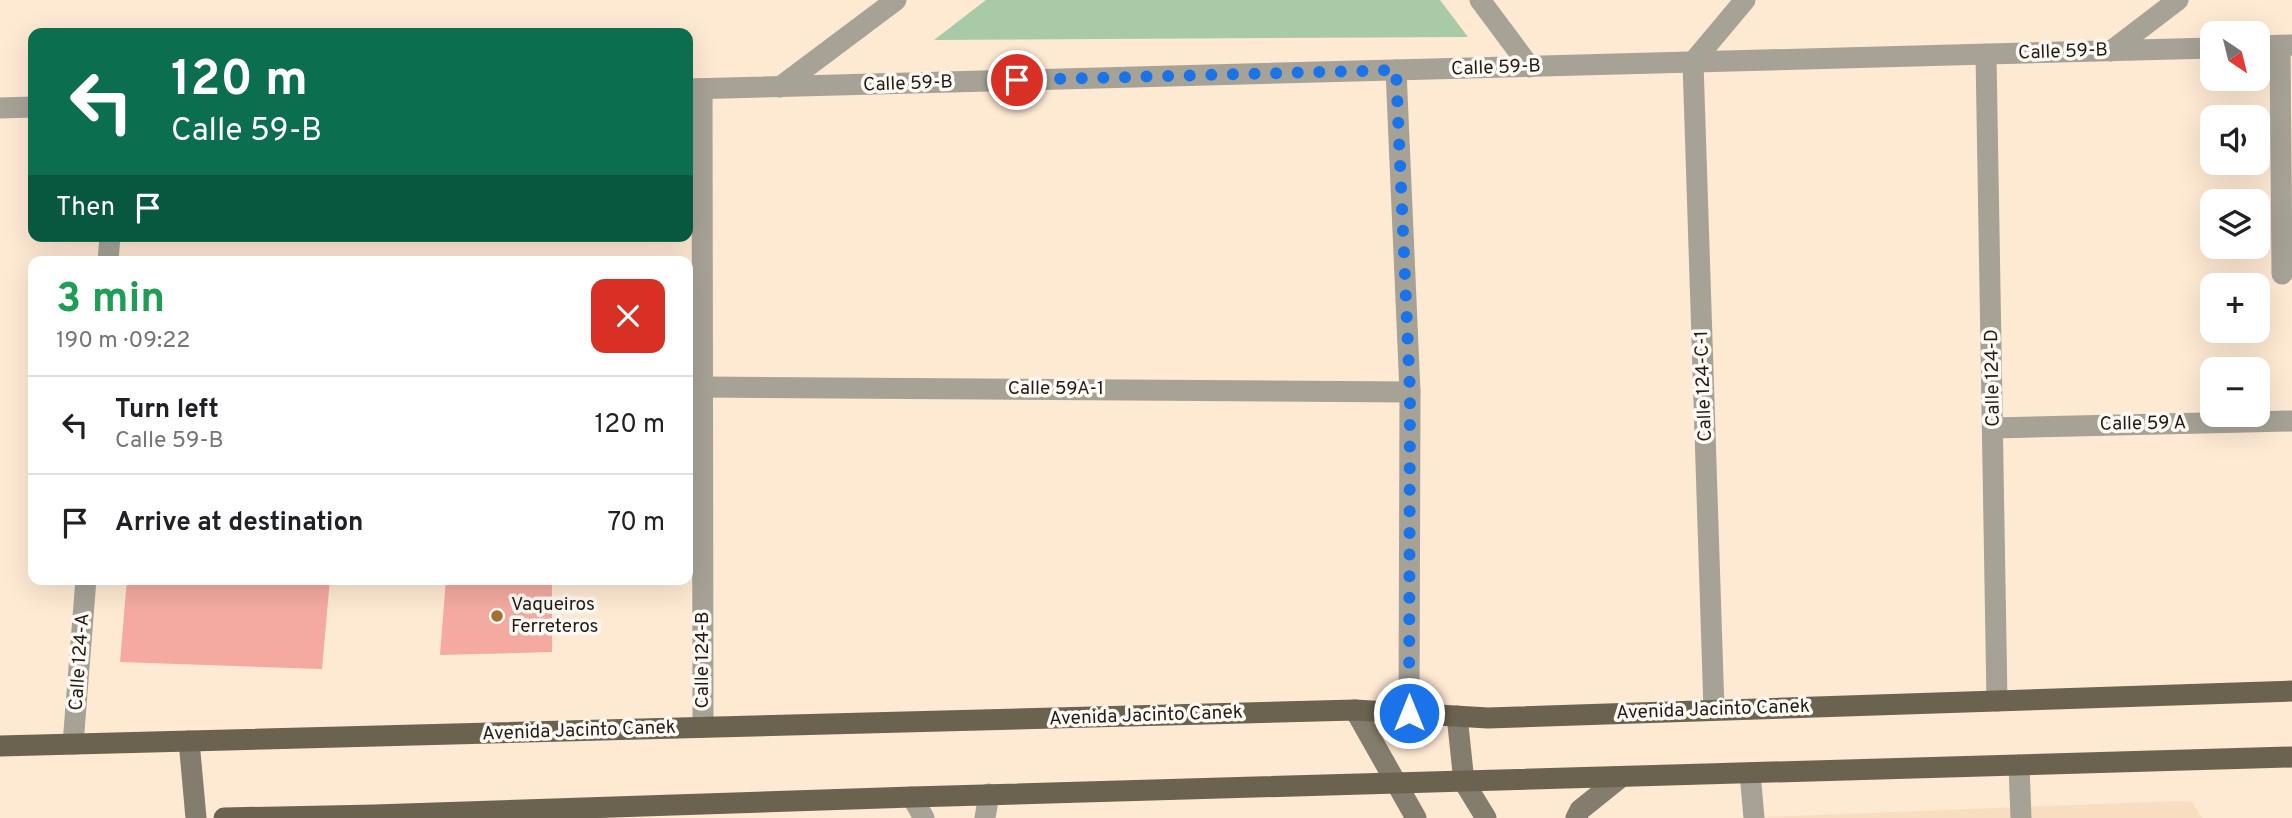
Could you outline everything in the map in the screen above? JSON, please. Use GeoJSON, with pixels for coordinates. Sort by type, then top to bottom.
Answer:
{"type":"FeatureCollection","features":[{"type":"Feature","properties":{"kind":"main road","name":"Avenida Jacinto Canek"},"geometry":{"type":"LineString","coordinates":[[0,746],[1355,710],[1488,718],[2292,691]]}},
{"type":"Feature","properties":{"kind":"main road"},"geometry":{"type":"LineString","coordinates":[[224,818],[626,812],[989,794],[2292,757]]}},
{"type":"Feature","properties":{"kind":"street"},"geometry":{"type":"LineString","coordinates":[[780,87],[896,0]]}},
{"type":"Feature","properties":{"kind":"street"},"geometry":{"type":"LineString","coordinates":[[1480,0],[1530,67]]}},
{"type":"Feature","properties":{"kind":"street"},"geometry":{"type":"LineString","coordinates":[[1693,62],[1745,0]]}},
{"type":"Feature","properties":{"kind":"street"},"geometry":{"type":"LineString","coordinates":[[2111,51],[2178,0]]}},
{"type":"Feature","properties":{"kind":"street"},"geometry":{"type":"LineString","coordinates":[[2282,274],[2286,46]]}},
{"type":"Feature","properties":{"kind":"street","name":"Calle 59-B"},"geometry":{"type":"LineString","coordinates":[[695,89],[2200,48]]}},
{"type":"Feature","properties":{"kind":"street","name":"Calle 124-D"},"geometry":{"type":"LineString","coordinates":[[1986,54],[1997,701]]}},
{"type":"Feature","properties":{"kind":"street","name":"Calle 124-C-1"},"geometry":{"type":"LineString","coordinates":[[1693,62],[1714,710]]}},
{"type":"Feature","properties":{"kind":"street"},"geometry":{"type":"LineString","coordinates":[[1396,70],[1410,392],[1409,713]]}},
{"type":"Feature","properties":{"kind":"street","name":"Calle 124-B"},"geometry":{"type":"LineString","coordinates":[[695,89],[702,387],[703,727]]}},
{"type":"Feature","properties":{"kind":"street"},"geometry":{"type":"LineString","coordinates":[[0,108],[28,107]]}},
{"type":"Feature","properties":{"kind":"street","name":"Calle 59A-1"},"geometry":{"type":"LineString","coordinates":[[702,387],[1410,392]]}},
{"type":"Feature","properties":{"kind":"street","name":"Calle 59 A"},"geometry":{"type":"LineString","coordinates":[[1994,428],[2292,421]]}},
{"type":"Feature","properties":{"kind":"street","name":"Calle 124-A"},"geometry":{"type":"LineString","coordinates":[[73,744],[86,585]]}},
{"type":"Feature","properties":{"kind":"street"},"geometry":{"type":"LineString","coordinates":[[1355,710],[1416,818]]}},
{"type":"Feature","properties":{"kind":"street"},"geometry":{"type":"LineString","coordinates":[[1457,716],[1464,782],[1486,818]]}},
{"type":"Feature","properties":{"kind":"street"},"geometry":{"type":"LineString","coordinates":[[189,741],[196,818]]}},
{"type":"Feature","properties":{"kind":"street"},"geometry":{"type":"LineString","coordinates":[[2019,765],[2021,818]]}},
{"type":"Feature","properties":{"kind":"street"},"geometry":{"type":"LineString","coordinates":[[1750,773],[1754,818]]}},
{"type":"Feature","properties":{"kind":"street"},"geometry":{"type":"LineString","coordinates":[[1576,818],[1580,810],[1621,777]]}},
{"type":"Feature","properties":{"kind":"street"},"geometry":{"type":"LineString","coordinates":[[985,818],[989,794]]}},
{"type":"Feature","properties":{"kind":"street"},"geometry":{"type":"LineString","coordinates":[[912,797],[924,818]]}},
{"type":"Feature","properties":{"kind":"shaded area"},"geometry":{"type":"Polygon","coordinates":[[[2192,802],[2202,818],[1737,818],[2192,802]]]}},
{"type":"Feature","properties":{"kind":"green space"},"geometry":{"type":"Polygon","coordinates":[[[986,0],[1440,0],[1468,37],[934,40],[986,0]]]}},
{"type":"Feature","properties":{"kind":"building"},"geometry":{"type":"Polygon","coordinates":[[[126,585],[329,585],[322,669],[120,662],[126,585]]]}},
{"type":"Feature","properties":{"kind":"building","name":"Vaqueiros Ferreteros"},"geometry":{"type":"Polygon","coordinates":[[[446,585],[552,585],[552,652],[440,655],[446,585]]]}},
{"type":"Feature","properties":{"kind":"place","name":"Vaqueiros Ferreteros"},"geometry":{"type":"Point","coordinates":[497,616]}},
{"type":"Feature","properties":{"kind":"route"},"geometry":{"type":"LineString","coordinates":[[1017,80],[1396,70],[1410,392],[1409,713]]}}]}
